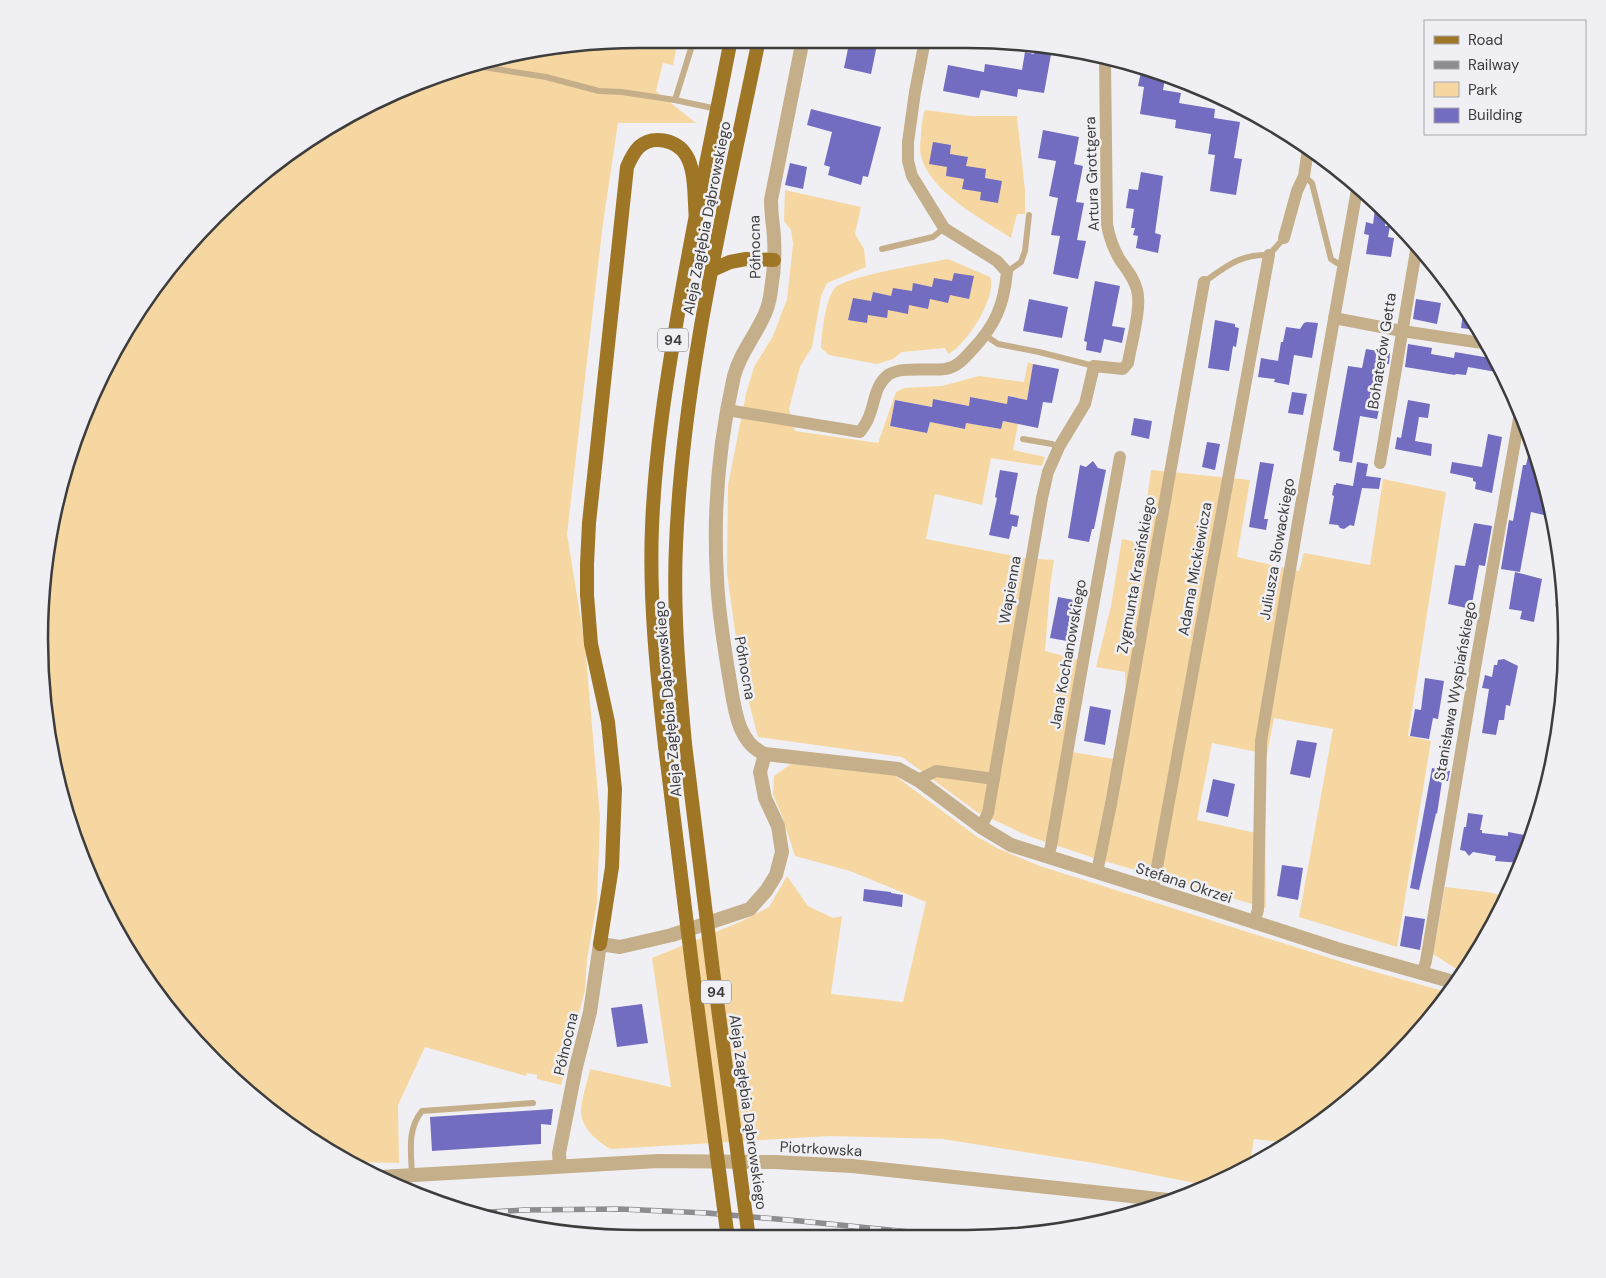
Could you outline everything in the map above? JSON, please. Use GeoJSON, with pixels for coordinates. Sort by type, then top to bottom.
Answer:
{"type":"FeatureCollection","features":[{"type":"Feature","properties":{"kind":"main road","name":"Aleja Zagłębia Dąbrowskiego"},"geometry":{"type":"LineString","coordinates":[[727,1230],[693,973],[660,698],[652,590],[652,530],[654,487],[664,393],[729,48]]}},
{"type":"Feature","properties":{"kind":"main road","name":"Aleja Zagłębia Dąbrowskiego"},"geometry":{"type":"LineString","coordinates":[[748,1230],[685,744],[676,606],[677,535],[690,390],[756,48]]}},
{"type":"Feature","properties":{"kind":"main road"},"geometry":{"type":"LineString","coordinates":[[600,944],[612,867],[614,789],[608,722],[592,644],[587,595],[589,522],[627,167],[630,158],[639,147],[651,140],[669,142],[679,147],[686,155],[692,171],[696,219]]}},
{"type":"Feature","properties":{"kind":"main road"},"geometry":{"type":"LineString","coordinates":[[712,270],[730,262],[746,259],[774,260]]}},
{"type":"Feature","properties":{"kind":"street","name":"Północna"},"geometry":{"type":"LineString","coordinates":[[765,754],[755,750],[748,742],[742,732],[735,710],[722,633],[716,580],[715,532],[719,469],[727,410],[735,373],[745,349],[763,320],[771,292],[774,237],[770,216],[771,200],[801,48]]}},
{"type":"Feature","properties":{"kind":"street"},"geometry":{"type":"LineString","coordinates":[[727,410],[860,432],[868,419],[878,386],[889,374],[907,370],[945,369],[956,365],[986,336],[999,312],[1007,272],[997,261],[944,228],[912,176],[908,161],[909,134],[924,48]]}},
{"type":"Feature","properties":{"kind":"street","name":"Artura Grottgera"},"geometry":{"type":"LineString","coordinates":[[1094,366],[1123,369],[1128,362],[1138,305],[1138,291],[1133,277],[1112,244],[1107,224],[1105,64]]}},
{"type":"Feature","properties":{"kind":"street"},"geometry":{"type":"LineString","coordinates":[[1284,238],[1297,191],[1304,176],[1307,155]]}},
{"type":"Feature","properties":{"kind":"street","name":"Juliusza Słowackiego"},"geometry":{"type":"LineString","coordinates":[[1254,922],[1258,910],[1261,741],[1356,193]]}},
{"type":"Feature","properties":{"kind":"street","name":"Bohaterów Getta"},"geometry":{"type":"LineString","coordinates":[[1380,463],[1415,252]]}},
{"type":"Feature","properties":{"kind":"street","name":"Adama Mickiewicza"},"geometry":{"type":"LineString","coordinates":[[1153,889],[1270,254]]}},
{"type":"Feature","properties":{"kind":"street","name":"Zygmunta Krasińskiego"},"geometry":{"type":"LineString","coordinates":[[1097,872],[1112,804],[1204,282]]}},
{"type":"Feature","properties":{"kind":"street"},"geometry":{"type":"LineString","coordinates":[[1334,318],[1479,342]]}},
{"type":"Feature","properties":{"kind":"street","name":"Wapienna"},"geometry":{"type":"LineString","coordinates":[[980,827],[988,813],[1048,472],[1058,447],[1085,404],[1094,366]]}},
{"type":"Feature","properties":{"kind":"street","name":"Stanisława Wyspiańskiego"},"geometry":{"type":"LineString","coordinates":[[1422,974],[1426,961],[1518,425]]}},
{"type":"Feature","properties":{"kind":"street","name":"Jana Kochanowskiego"},"geometry":{"type":"LineString","coordinates":[[1048,857],[1120,457]]}},
{"type":"Feature","properties":{"kind":"street"},"geometry":{"type":"LineString","coordinates":[[600,944],[620,947],[672,935],[750,909],[766,891],[776,875],[782,852],[778,826],[766,798],[760,772],[765,754]]}},
{"type":"Feature","properties":{"kind":"street","name":"Stefana Okrzei"},"geometry":{"type":"LineString","coordinates":[[765,754],[898,769],[918,780],[980,827],[1011,844],[1337,950],[1449,981]]}},
{"type":"Feature","properties":{"kind":"street"},"geometry":{"type":"LineString","coordinates":[[918,780],[936,771],[994,779]]}},
{"type":"Feature","properties":{"kind":"street","name":"Północna"},"geometry":{"type":"LineString","coordinates":[[560,1166],[559,1153],[576,1067],[590,1012],[600,944]]}},
{"type":"Feature","properties":{"kind":"street","name":"Piotrkowska"},"geometry":{"type":"LineString","coordinates":[[391,1176],[658,1161],[775,1162],[852,1166],[1157,1199]]}},
{"type":"Feature","properties":{"kind":"lane"},"geometry":{"type":"LineString","coordinates":[[675,100],[691,48]]}},
{"type":"Feature","properties":{"kind":"lane"},"geometry":{"type":"LineString","coordinates":[[487,68],[546,77],[599,91],[622,92],[675,100],[717,109]]}},
{"type":"Feature","properties":{"kind":"lane"},"geometry":{"type":"LineString","coordinates":[[1304,176],[1312,183],[1331,259],[1343,264]]}},
{"type":"Feature","properties":{"kind":"lane"},"geometry":{"type":"LineString","coordinates":[[1007,272],[1021,262],[1025,251],[1029,215]]}},
{"type":"Feature","properties":{"kind":"lane"},"geometry":{"type":"LineString","coordinates":[[882,249],[933,237],[944,228]]}},
{"type":"Feature","properties":{"kind":"lane"},"geometry":{"type":"LineString","coordinates":[[1204,282],[1234,261],[1258,254],[1270,254],[1284,238]]}},
{"type":"Feature","properties":{"kind":"lane"},"geometry":{"type":"LineString","coordinates":[[986,336],[998,344],[1094,366]]}},
{"type":"Feature","properties":{"kind":"lane"},"geometry":{"type":"LineString","coordinates":[[1023,439],[1052,444],[1058,447]]}},
{"type":"Feature","properties":{"kind":"lane"},"geometry":{"type":"LineString","coordinates":[[412,1174],[411,1132],[416,1119],[422,1111],[533,1103]]}},
{"type":"Feature","properties":{"kind":"green space"},"geometry":{"type":"Polygon","coordinates":[[[676,48],[673,65],[663,63],[656,91],[696,123],[618,123],[603,223],[567,534],[585,645],[600,817],[597,903],[587,959],[585,990],[561,1085],[537,1079],[537,1075],[527,1073],[526,1076],[425,1047],[398,1105],[399,1163],[363,1162],[310,1131],[249,1084],[194,1029],[170,999],[147,968],[108,901],[79,829],[68,792],[59,754],[49,678],[49,600],[59,524],[68,486],[79,449],[108,377],[147,310],[194,249],[221,221],[249,194],[310,147],[377,108],[449,79],[486,68],[524,59],[600,49],[676,48]]]}},
{"type":"Feature","properties":{"kind":"green space"},"geometry":{"type":"Polygon","coordinates":[[[925,110],[971,116],[1017,116],[1025,190],[1025,214],[1017,214],[1011,238],[972,213],[946,193],[926,169],[920,150],[922,121],[925,110]]]}},
{"type":"Feature","properties":{"kind":"green space"},"geometry":{"type":"Polygon","coordinates":[[[785,190],[861,207],[855,234],[864,249],[866,267],[827,283],[821,296],[812,347],[800,367],[789,409],[795,431],[878,443],[896,392],[904,388],[942,386],[979,376],[1024,382],[1028,362],[1033,364],[1027,400],[1009,396],[1007,404],[970,398],[969,406],[934,399],[932,407],[895,400],[890,426],[927,433],[930,422],[965,429],[966,423],[1001,429],[1003,421],[1018,424],[1013,450],[1045,457],[1042,466],[991,458],[982,505],[935,494],[926,539],[1024,558],[1054,560],[1045,651],[1086,662],[1072,752],[1114,759],[1126,698],[1125,672],[1096,667],[1111,606],[1122,539],[1141,543],[1151,470],[1250,480],[1237,557],[1299,571],[1304,553],[1370,565],[1383,479],[1446,492],[1408,736],[1431,741],[1397,947],[1299,917],[1333,729],[1274,718],[1267,754],[1212,743],[1197,820],[1265,835],[1266,908],[1094,858],[1028,836],[977,812],[902,757],[758,737],[740,668],[727,573],[728,485],[746,394],[754,367],[773,336],[787,299],[793,244],[791,230],[784,221],[785,190]]]}},
{"type":"Feature","properties":{"kind":"green space"},"geometry":{"type":"Polygon","coordinates":[[[948,259],[990,277],[991,285],[985,308],[979,320],[963,341],[948,354],[945,348],[902,352],[893,359],[877,364],[829,355],[821,348],[823,326],[829,299],[835,288],[842,283],[948,259]]]}},
{"type":"Feature","properties":{"kind":"green space"},"geometry":{"type":"Polygon","coordinates":[[[791,764],[894,775],[976,836],[997,848],[1040,866],[1358,967],[1442,991],[1412,1029],[1385,1057],[1357,1084],[1327,1108],[1278,1142],[1254,1139],[1251,1158],[1229,1170],[1197,1183],[1094,1163],[942,1139],[830,1136],[611,1149],[592,1135],[582,1119],[582,1103],[590,1069],[671,1087],[652,958],[740,922],[769,907],[787,876],[808,906],[833,918],[842,916],[831,994],[903,1002],[926,902],[850,871],[795,856],[773,794],[774,776],[791,764]]]}},
{"type":"Feature","properties":{"kind":"green space"},"geometry":{"type":"Polygon","coordinates":[[[1445,887],[1500,895],[1458,969],[1433,954],[1445,887]]]}},
{"type":"Feature","properties":{"kind":"building"},"geometry":{"type":"Polygon","coordinates":[[[848,48],[876,48],[871,74],[844,68],[848,48]]]}},
{"type":"Feature","properties":{"kind":"building"},"geometry":{"type":"Polygon","coordinates":[[[1025,52],[1034,54],[1034,52],[1051,54],[1044,93],[1018,89],[1017,97],[981,90],[979,98],[943,91],[948,65],[984,72],[985,64],[1022,70],[1025,52]]]}},
{"type":"Feature","properties":{"kind":"building"},"geometry":{"type":"Polygon","coordinates":[[[1141,74],[1157,79],[1164,82],[1163,90],[1181,93],[1179,103],[1215,109],[1214,118],[1240,122],[1234,158],[1242,159],[1236,195],[1210,191],[1215,155],[1208,154],[1211,134],[1175,128],[1176,120],[1140,114],[1144,87],[1138,86],[1141,74]]]}},
{"type":"Feature","properties":{"kind":"building"},"geometry":{"type":"Polygon","coordinates":[[[811,109],[881,127],[868,177],[863,176],[861,185],[828,175],[830,167],[824,165],[832,132],[807,125],[811,109]]]}},
{"type":"Feature","properties":{"kind":"building"},"geometry":{"type":"Polygon","coordinates":[[[1043,130],[1079,137],[1074,164],[1083,166],[1076,202],[1084,203],[1077,240],[1086,241],[1078,279],[1053,274],[1060,236],[1051,235],[1058,198],[1049,196],[1056,161],[1038,158],[1043,130]]]}},
{"type":"Feature","properties":{"kind":"building"},"geometry":{"type":"Polygon","coordinates":[[[933,142],[951,145],[950,154],[968,157],[966,166],[986,169],[985,178],[1002,181],[998,203],[980,200],[981,192],[962,189],[964,179],[946,176],[947,167],[929,164],[933,142]]]}},
{"type":"Feature","properties":{"kind":"building"},"geometry":{"type":"Polygon","coordinates":[[[790,163],[807,167],[803,189],[785,185],[790,163]]]}},
{"type":"Feature","properties":{"kind":"building"},"geometry":{"type":"Polygon","coordinates":[[[1141,172],[1163,176],[1155,233],[1161,235],[1158,253],[1136,248],[1138,236],[1133,235],[1135,228],[1131,228],[1134,209],[1126,208],[1129,189],[1138,190],[1141,172]]]}},
{"type":"Feature","properties":{"kind":"building"},"geometry":{"type":"Polygon","coordinates":[[[1375,211],[1386,222],[1385,226],[1390,226],[1388,237],[1394,238],[1391,257],[1366,254],[1369,235],[1364,234],[1366,222],[1373,224],[1375,211]]]}},
{"type":"Feature","properties":{"kind":"building"},"geometry":{"type":"Polygon","coordinates":[[[954,273],[974,276],[969,299],[950,295],[948,303],[930,299],[928,309],[909,305],[908,314],[888,310],[887,318],[868,315],[867,323],[848,320],[853,298],[871,301],[873,292],[891,296],[893,288],[912,291],[913,283],[932,287],[934,278],[952,281],[954,273]]]}},
{"type":"Feature","properties":{"kind":"building"},"geometry":{"type":"Polygon","coordinates":[[[1095,281],[1120,286],[1112,326],[1125,328],[1122,343],[1104,339],[1101,353],[1086,350],[1087,342],[1084,341],[1095,281]]]}},
{"type":"Feature","properties":{"kind":"building"},"geometry":{"type":"Polygon","coordinates":[[[1029,299],[1068,307],[1062,338],[1023,331],[1029,299]]]}},
{"type":"Feature","properties":{"kind":"building"},"geometry":{"type":"Polygon","coordinates":[[[1416,299],[1441,303],[1437,324],[1413,319],[1416,299]]]}},
{"type":"Feature","properties":{"kind":"building"},"geometry":{"type":"Polygon","coordinates":[[[1463,316],[1471,329],[1461,328],[1463,316]]]}},
{"type":"Feature","properties":{"kind":"building"},"geometry":{"type":"Polygon","coordinates":[[[1215,320],[1235,324],[1235,327],[1239,328],[1236,347],[1233,346],[1229,371],[1208,368],[1215,320]]]}},
{"type":"Feature","properties":{"kind":"building"},"geometry":{"type":"Polygon","coordinates":[[[1307,322],[1318,323],[1312,358],[1294,355],[1289,385],[1274,382],[1275,379],[1258,377],[1261,358],[1278,361],[1286,327],[1300,329],[1307,322]]]}},
{"type":"Feature","properties":{"kind":"building"},"geometry":{"type":"Polygon","coordinates":[[[1408,344],[1432,348],[1431,354],[1454,358],[1455,352],[1487,357],[1495,372],[1468,367],[1466,375],[1455,375],[1405,367],[1408,344]]]}},
{"type":"Feature","properties":{"kind":"building"},"geometry":{"type":"Polygon","coordinates":[[[1366,349],[1390,353],[1389,364],[1386,364],[1386,367],[1376,366],[1370,403],[1376,404],[1375,408],[1379,409],[1377,419],[1360,416],[1352,463],[1339,461],[1340,452],[1333,450],[1348,366],[1362,368],[1366,349]]]}},
{"type":"Feature","properties":{"kind":"building"},"geometry":{"type":"Polygon","coordinates":[[[1033,364],[1059,369],[1052,403],[1043,402],[1038,428],[1003,421],[1001,429],[966,423],[965,429],[930,422],[927,433],[890,426],[895,400],[932,407],[933,399],[969,406],[970,397],[1007,404],[1008,396],[1027,400],[1033,364]]]}},
{"type":"Feature","properties":{"kind":"building"},"geometry":{"type":"Polygon","coordinates":[[[1292,392],[1307,394],[1303,415],[1288,413],[1292,392]]]}},
{"type":"Feature","properties":{"kind":"building"},"geometry":{"type":"Polygon","coordinates":[[[1408,400],[1430,404],[1428,418],[1419,417],[1415,441],[1432,444],[1431,456],[1395,449],[1397,437],[1401,438],[1408,400]]]}},
{"type":"Feature","properties":{"kind":"building"},"geometry":{"type":"Polygon","coordinates":[[[1134,418],[1152,421],[1149,439],[1131,435],[1134,418]]]}},
{"type":"Feature","properties":{"kind":"building"},"geometry":{"type":"Polygon","coordinates":[[[1488,434],[1502,437],[1492,493],[1475,489],[1476,482],[1473,481],[1473,478],[1450,473],[1452,462],[1482,467],[1488,434]]]}},
{"type":"Feature","properties":{"kind":"building"},"geometry":{"type":"Polygon","coordinates":[[[1207,442],[1220,444],[1215,470],[1202,467],[1207,442]]]}},
{"type":"Feature","properties":{"kind":"building"},"geometry":{"type":"Polygon","coordinates":[[[1529,454],[1545,515],[1531,512],[1520,572],[1501,569],[1509,520],[1513,521],[1523,465],[1526,465],[1529,454]]]}},
{"type":"Feature","properties":{"kind":"building"},"geometry":{"type":"Polygon","coordinates":[[[1093,461],[1098,468],[1106,470],[1094,529],[1092,529],[1089,542],[1068,538],[1080,465],[1086,467],[1093,461]]]}},
{"type":"Feature","properties":{"kind":"building"},"geometry":{"type":"Polygon","coordinates":[[[1260,462],[1274,464],[1264,519],[1268,519],[1266,530],[1249,527],[1260,462]]]}},
{"type":"Feature","properties":{"kind":"building"},"geometry":{"type":"Polygon","coordinates":[[[1357,462],[1368,464],[1366,476],[1381,478],[1379,489],[1362,488],[1354,526],[1350,525],[1344,529],[1338,525],[1329,524],[1334,496],[1332,495],[1336,483],[1353,486],[1357,462]]]}},
{"type":"Feature","properties":{"kind":"building"},"geometry":{"type":"Polygon","coordinates":[[[1000,470],[1018,473],[1010,514],[1019,516],[1017,527],[1012,526],[1009,539],[989,535],[997,498],[995,497],[1000,470]]]}},
{"type":"Feature","properties":{"kind":"building"},"geometry":{"type":"Polygon","coordinates":[[[1474,523],[1492,526],[1485,566],[1479,565],[1471,609],[1448,604],[1455,565],[1465,566],[1474,523]]]}},
{"type":"Feature","properties":{"kind":"building"},"geometry":{"type":"Polygon","coordinates":[[[1515,572],[1542,579],[1534,622],[1520,619],[1522,611],[1509,609],[1515,572]]]}},
{"type":"Feature","properties":{"kind":"building"},"geometry":{"type":"Polygon","coordinates":[[[1058,597],[1074,600],[1067,641],[1050,638],[1058,597]]]}},
{"type":"Feature","properties":{"kind":"building"},"geometry":{"type":"Polygon","coordinates":[[[1504,659],[1518,666],[1510,706],[1506,705],[1504,720],[1499,720],[1496,735],[1482,733],[1489,689],[1482,688],[1485,675],[1492,677],[1494,665],[1497,665],[1498,660],[1504,659]]]}},
{"type":"Feature","properties":{"kind":"building"},"geometry":{"type":"Polygon","coordinates":[[[1425,678],[1444,681],[1438,719],[1433,718],[1429,739],[1410,736],[1415,709],[1421,710],[1425,678]]]}},
{"type":"Feature","properties":{"kind":"building"},"geometry":{"type":"Polygon","coordinates":[[[1090,706],[1111,710],[1105,745],[1084,741],[1090,706]]]}},
{"type":"Feature","properties":{"kind":"building"},"geometry":{"type":"Polygon","coordinates":[[[1297,740],[1317,743],[1310,778],[1290,774],[1297,740]]]}},
{"type":"Feature","properties":{"kind":"building"},"geometry":{"type":"Polygon","coordinates":[[[1432,768],[1450,771],[1448,781],[1442,781],[1437,814],[1419,890],[1410,888],[1432,768]]]}},
{"type":"Feature","properties":{"kind":"building"},"geometry":{"type":"Polygon","coordinates":[[[1213,779],[1235,784],[1228,817],[1206,812],[1213,779]]]}},
{"type":"Feature","properties":{"kind":"building"},"geometry":{"type":"Polygon","coordinates":[[[1468,813],[1483,815],[1480,830],[1482,830],[1482,833],[1508,836],[1508,832],[1525,835],[1514,862],[1495,861],[1496,856],[1473,852],[1469,856],[1465,851],[1460,850],[1464,827],[1466,827],[1468,813]]]}},
{"type":"Feature","properties":{"kind":"building"},"geometry":{"type":"Polygon","coordinates":[[[1282,865],[1303,868],[1298,900],[1277,896],[1282,865]]]}},
{"type":"Feature","properties":{"kind":"building"},"geometry":{"type":"Polygon","coordinates":[[[864,889],[903,895],[902,907],[863,901],[864,889]]]}},
{"type":"Feature","properties":{"kind":"building"},"geometry":{"type":"Polygon","coordinates":[[[1405,916],[1425,919],[1420,950],[1400,946],[1405,916]]]}},
{"type":"Feature","properties":{"kind":"building"},"geometry":{"type":"Polygon","coordinates":[[[642,1004],[648,1043],[617,1047],[611,1008],[642,1004]]]}},
{"type":"Feature","properties":{"kind":"building"},"geometry":{"type":"Polygon","coordinates":[[[553,1109],[551,1125],[541,1124],[541,1144],[432,1151],[430,1117],[553,1109]]]}},
{"type":"Feature","properties":{"kind":"railway"},"geometry":{"type":"LineString","coordinates":[[494,1212],[620,1209],[707,1213],[889,1230]]}}]}
